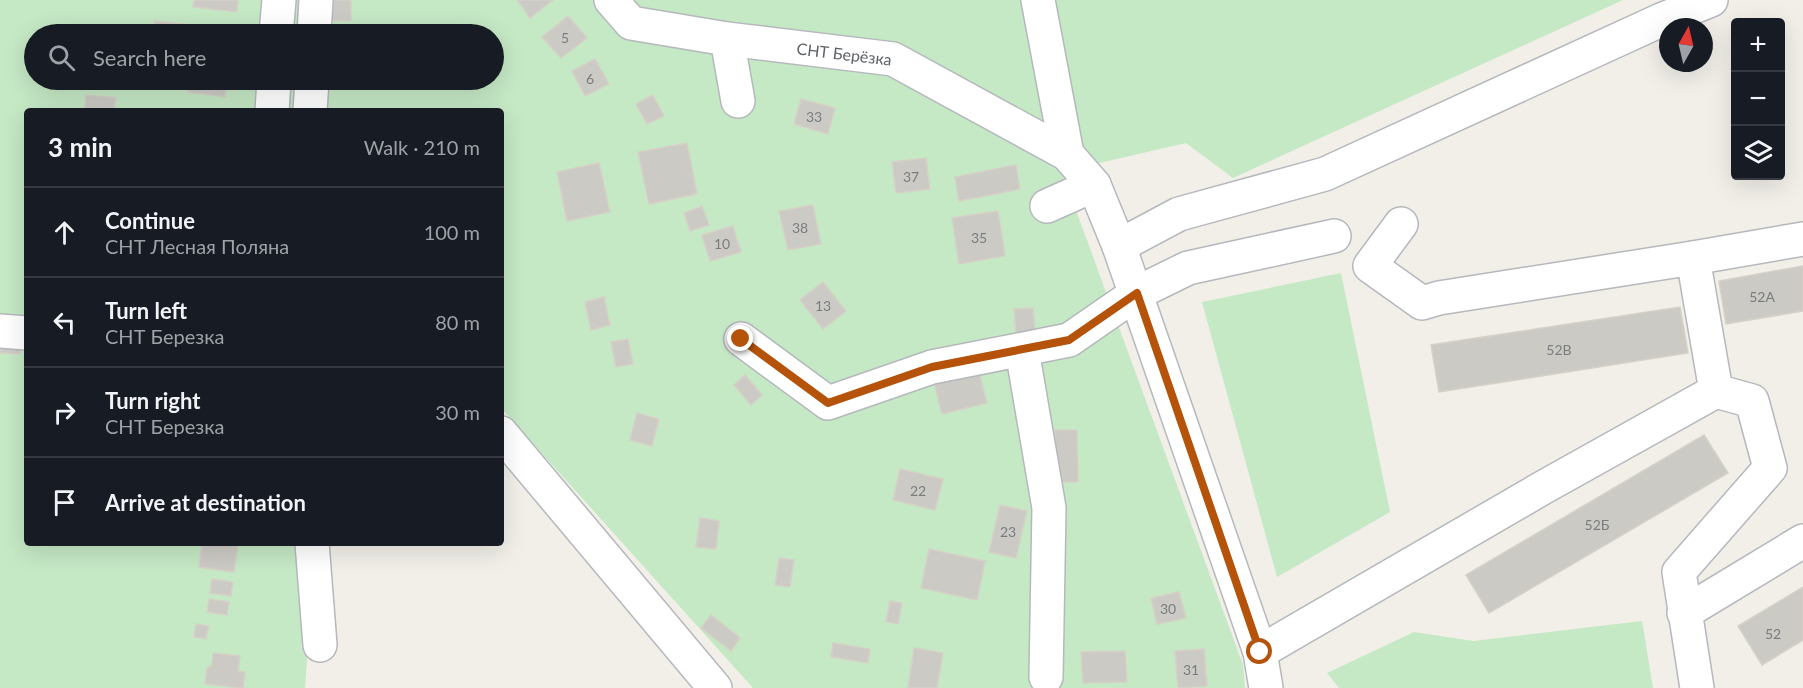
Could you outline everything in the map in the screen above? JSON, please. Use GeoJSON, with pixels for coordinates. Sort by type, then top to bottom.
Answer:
{"type":"FeatureCollection","features":[{"type":"Feature","properties":{"kind":"street"},"geometry":{"type":"LineString","coordinates":[[277,24],[279,0]]}},
{"type":"Feature","properties":{"kind":"street"},"geometry":{"type":"LineString","coordinates":[[315,24],[316,0]]}},
{"type":"Feature","properties":{"kind":"street","name":"СНТ Берёзка"},"geometry":{"type":"LineString","coordinates":[[611,0],[631,23],[727,39],[893,59],[1067,154]]}},
{"type":"Feature","properties":{"kind":"street"},"geometry":{"type":"LineString","coordinates":[[1038,0],[1067,154],[1094,185],[1137,293],[1260,652],[1266,688]]}},
{"type":"Feature","properties":{"kind":"street"},"geometry":{"type":"LineString","coordinates":[[1119,246],[1179,214],[1325,174],[1661,20],[1711,0]]}},
{"type":"Feature","properties":{"kind":"street"},"geometry":{"type":"LineString","coordinates":[[727,39],[738,102]]}},
{"type":"Feature","properties":{"kind":"street"},"geometry":{"type":"LineString","coordinates":[[272,108],[273,90]]}},
{"type":"Feature","properties":{"kind":"street"},"geometry":{"type":"LineString","coordinates":[[310,108],[311,90]]}},
{"type":"Feature","properties":{"kind":"street"},"geometry":{"type":"LineString","coordinates":[[1047,206],[1094,185]]}},
{"type":"Feature","properties":{"kind":"street"},"geometry":{"type":"LineString","coordinates":[[1401,224],[1370,266],[1422,303],[1439,298],[1803,239]]}},
{"type":"Feature","properties":{"kind":"street"},"geometry":{"type":"LineString","coordinates":[[741,339],[828,403],[932,367],[1069,340],[1137,293],[1188,268],[1334,236]]}},
{"type":"Feature","properties":{"kind":"street"},"geometry":{"type":"LineString","coordinates":[[1693,258],[1716,391]]}},
{"type":"Feature","properties":{"kind":"street"},"geometry":{"type":"LineString","coordinates":[[0,331],[24,333]]}},
{"type":"Feature","properties":{"kind":"street"},"geometry":{"type":"LineString","coordinates":[[1022,350],[1049,508],[1046,677]]}},
{"type":"Feature","properties":{"kind":"street"},"geometry":{"type":"LineString","coordinates":[[1260,652],[1544,487],[1716,391],[1752,401],[1770,468],[1679,572],[1697,688]]}},
{"type":"Feature","properties":{"kind":"street"},"geometry":{"type":"LineString","coordinates":[[504,437],[715,688]]}},
{"type":"Feature","properties":{"kind":"street"},"geometry":{"type":"LineString","coordinates":[[1684,613],[1803,541]]}},
{"type":"Feature","properties":{"kind":"street"},"geometry":{"type":"LineString","coordinates":[[312,546],[320,645]]}},
{"type":"Feature","properties":{"kind":"green space"},"geometry":{"type":"Polygon","coordinates":[[[0,0],[1623,0],[1233,178],[1186,143],[1095,164],[1067,186],[1243,665],[1245,688],[753,688],[504,411],[504,108],[24,108],[24,546],[315,546],[305,688],[0,688],[0,0]]]}},
{"type":"Feature","properties":{"kind":"green space"},"geometry":{"type":"Polygon","coordinates":[[[1341,273],[1390,512],[1277,577],[1202,302],[1341,273]]]}},
{"type":"Feature","properties":{"kind":"green space"},"geometry":{"type":"Polygon","coordinates":[[[1642,621],[1653,688],[1339,688],[1327,673],[1414,632],[1473,641],[1642,621]]]}},
{"type":"Feature","properties":{"kind":"building"},"geometry":{"type":"Polygon","coordinates":[[[194,0],[238,0],[237,12],[193,7],[194,0]]]}},
{"type":"Feature","properties":{"kind":"building"},"geometry":{"type":"Polygon","coordinates":[[[325,0],[351,0],[351,21],[324,20],[325,0]]]}},
{"type":"Feature","properties":{"kind":"building"},"geometry":{"type":"Polygon","coordinates":[[[517,0],[553,0],[530,18],[517,0]]]}},
{"type":"Feature","properties":{"kind":"building"},"geometry":{"type":"Polygon","coordinates":[[[568,16],[587,38],[561,58],[542,37],[568,16]]]}},
{"type":"Feature","properties":{"kind":"building"},"geometry":{"type":"Polygon","coordinates":[[[154,21],[182,24],[154,24],[154,21]]]}},
{"type":"Feature","properties":{"kind":"building"},"geometry":{"type":"Polygon","coordinates":[[[595,59],[609,84],[585,96],[572,71],[595,59]]]}},
{"type":"Feature","properties":{"kind":"building"},"geometry":{"type":"Polygon","coordinates":[[[188,90],[226,90],[225,97],[188,92],[188,90]]]}},
{"type":"Feature","properties":{"kind":"building"},"geometry":{"type":"Polygon","coordinates":[[[86,95],[116,98],[114,108],[84,108],[86,95]]]}},
{"type":"Feature","properties":{"kind":"building"},"geometry":{"type":"Polygon","coordinates":[[[653,95],[664,116],[647,124],[636,104],[653,95]]]}},
{"type":"Feature","properties":{"kind":"building"},"geometry":{"type":"Polygon","coordinates":[[[801,99],[835,108],[828,134],[794,124],[801,99]]]}},
{"type":"Feature","properties":{"kind":"building"},"geometry":{"type":"Polygon","coordinates":[[[687,143],[697,194],[649,204],[638,152],[687,143]]]}},
{"type":"Feature","properties":{"kind":"building"},"geometry":{"type":"Polygon","coordinates":[[[926,158],[930,189],[896,193],[892,162],[926,158]]]}},
{"type":"Feature","properties":{"kind":"building"},"geometry":{"type":"Polygon","coordinates":[[[599,163],[610,212],[567,221],[557,172],[599,163]]]}},
{"type":"Feature","properties":{"kind":"building"},"geometry":{"type":"Polygon","coordinates":[[[1016,165],[1020,189],[959,201],[955,177],[1016,165]]]}},
{"type":"Feature","properties":{"kind":"building"},"geometry":{"type":"Polygon","coordinates":[[[813,205],[821,244],[788,250],[779,211],[813,205]]]}},
{"type":"Feature","properties":{"kind":"building"},"geometry":{"type":"Polygon","coordinates":[[[702,206],[709,225],[690,231],[684,213],[702,206]]]}},
{"type":"Feature","properties":{"kind":"building"},"geometry":{"type":"Polygon","coordinates":[[[998,211],[1005,256],[959,264],[952,218],[998,211]]]}},
{"type":"Feature","properties":{"kind":"building"},"geometry":{"type":"Polygon","coordinates":[[[733,226],[741,252],[710,261],[702,235],[733,226]]]}},
{"type":"Feature","properties":{"kind":"building"},"geometry":{"type":"Polygon","coordinates":[[[1803,266],[1803,311],[1726,324],[1719,281],[1803,266]]]}},
{"type":"Feature","properties":{"kind":"building"},"geometry":{"type":"Polygon","coordinates":[[[823,282],[846,311],[823,329],[800,300],[823,282]]]}},
{"type":"Feature","properties":{"kind":"building"},"geometry":{"type":"Polygon","coordinates":[[[604,297],[610,325],[591,330],[585,302],[604,297]]]}},
{"type":"Feature","properties":{"kind":"building"},"geometry":{"type":"Polygon","coordinates":[[[1680,307],[1688,353],[1439,392],[1431,345],[1680,307]]]}},
{"type":"Feature","properties":{"kind":"building"},"geometry":{"type":"Polygon","coordinates":[[[1033,308],[1035,332],[1016,333],[1014,309],[1033,308]]]}},
{"type":"Feature","properties":{"kind":"building"},"geometry":{"type":"Polygon","coordinates":[[[628,339],[633,364],[616,367],[611,342],[628,339]]]}},
{"type":"Feature","properties":{"kind":"building"},"geometry":{"type":"Polygon","coordinates":[[[0,343],[21,344],[20,354],[0,353],[0,343]]]}},
{"type":"Feature","properties":{"kind":"building"},"geometry":{"type":"Polygon","coordinates":[[[979,372],[987,403],[942,414],[934,382],[979,372]]]}},
{"type":"Feature","properties":{"kind":"building"},"geometry":{"type":"Polygon","coordinates":[[[745,375],[762,395],[751,405],[734,385],[745,375]]]}},
{"type":"Feature","properties":{"kind":"building"},"geometry":{"type":"Polygon","coordinates":[[[637,413],[659,419],[652,446],[630,440],[637,413]]]}},
{"type":"Feature","properties":{"kind":"building"},"geometry":{"type":"Polygon","coordinates":[[[1055,430],[1077,430],[1078,482],[1056,482],[1055,430]]]}},
{"type":"Feature","properties":{"kind":"building"},"geometry":{"type":"Polygon","coordinates":[[[1704,435],[1728,473],[1489,613],[1466,575],[1704,435]]]}},
{"type":"Feature","properties":{"kind":"building"},"geometry":{"type":"Polygon","coordinates":[[[900,469],[943,479],[935,510],[893,500],[900,469]]]}},
{"type":"Feature","properties":{"kind":"building"},"geometry":{"type":"Polygon","coordinates":[[[1000,505],[1027,511],[1016,558],[989,552],[1000,505]]]}},
{"type":"Feature","properties":{"kind":"building"},"geometry":{"type":"Polygon","coordinates":[[[700,518],[719,521],[716,549],[696,547],[700,518]]]}},
{"type":"Feature","properties":{"kind":"building"},"geometry":{"type":"Polygon","coordinates":[[[202,546],[238,546],[234,572],[199,567],[202,546]]]}},
{"type":"Feature","properties":{"kind":"building"},"geometry":{"type":"Polygon","coordinates":[[[929,549],[985,561],[977,600],[921,588],[929,549]]]}},
{"type":"Feature","properties":{"kind":"building"},"geometry":{"type":"Polygon","coordinates":[[[779,558],[794,560],[790,587],[775,585],[779,558]]]}},
{"type":"Feature","properties":{"kind":"building"},"geometry":{"type":"Polygon","coordinates":[[[212,579],[233,582],[231,596],[210,593],[212,579]]]}},
{"type":"Feature","properties":{"kind":"building"},"geometry":{"type":"Polygon","coordinates":[[[1803,587],[1803,640],[1762,665],[1738,626],[1803,587]]]}},
{"type":"Feature","properties":{"kind":"building"},"geometry":{"type":"Polygon","coordinates":[[[1179,592],[1186,618],[1157,624],[1151,598],[1179,592]]]}},
{"type":"Feature","properties":{"kind":"building"},"geometry":{"type":"Polygon","coordinates":[[[209,599],[229,602],[227,615],[207,612],[209,599]]]}},
{"type":"Feature","properties":{"kind":"building"},"geometry":{"type":"Polygon","coordinates":[[[890,601],[902,603],[898,624],[886,622],[890,601]]]}},
{"type":"Feature","properties":{"kind":"building"},"geometry":{"type":"Polygon","coordinates":[[[711,615],[740,638],[731,651],[701,628],[711,615]]]}},
{"type":"Feature","properties":{"kind":"building"},"geometry":{"type":"Polygon","coordinates":[[[196,624],[209,626],[206,639],[194,637],[196,624]]]}},
{"type":"Feature","properties":{"kind":"building"},"geometry":{"type":"Polygon","coordinates":[[[833,643],[870,649],[868,663],[831,657],[833,643]]]}},
{"type":"Feature","properties":{"kind":"building"},"geometry":{"type":"Polygon","coordinates":[[[914,648],[943,653],[937,688],[908,688],[914,648]]]}},
{"type":"Feature","properties":{"kind":"building"},"geometry":{"type":"Polygon","coordinates":[[[1204,649],[1207,686],[1178,688],[1175,651],[1204,649]]]}},
{"type":"Feature","properties":{"kind":"building"},"geometry":{"type":"Polygon","coordinates":[[[1125,651],[1127,682],[1083,683],[1081,652],[1125,651]]]}},
{"type":"Feature","properties":{"kind":"building"},"geometry":{"type":"Polygon","coordinates":[[[213,653],[240,656],[238,671],[245,672],[243,688],[205,684],[207,668],[212,665],[213,653]]]}},
{"type":"Feature","properties":{"kind":"route"},"geometry":{"type":"LineString","coordinates":[[741,339],[828,403],[932,367],[1069,340],[1137,293],[1260,652]]}}]}
